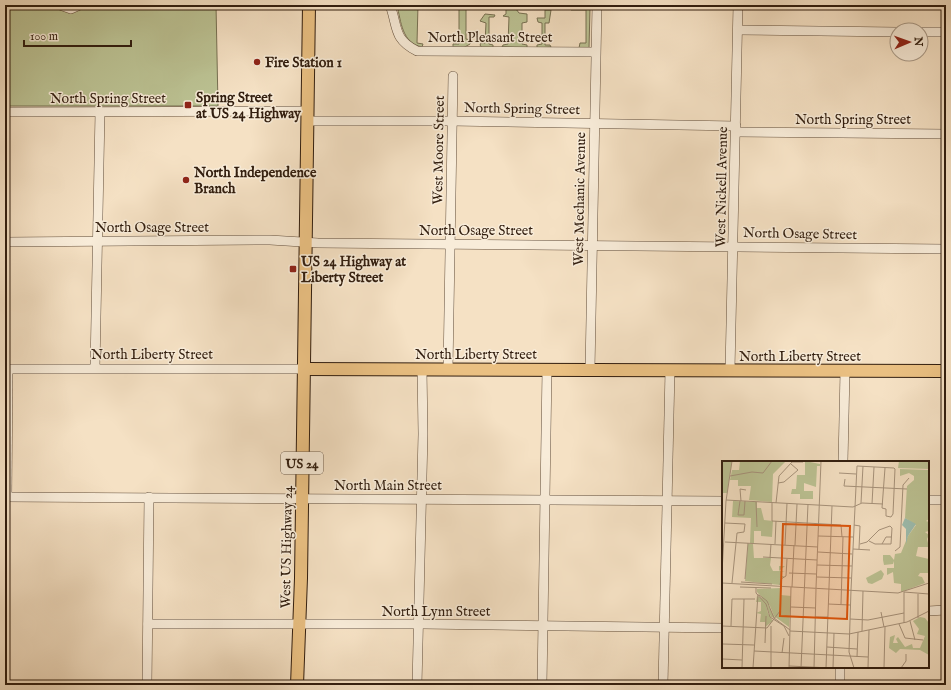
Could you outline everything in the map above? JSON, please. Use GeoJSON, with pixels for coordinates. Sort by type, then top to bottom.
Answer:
{"type":"FeatureCollection","features":[{"type":"Feature","properties":{"kind":"main road"},"geometry":{"type":"LineString","coordinates":[[305,5],[309,21]]}},
{"type":"Feature","properties":{"kind":"main road","name":"US 24"},"geometry":{"type":"LineString","coordinates":[[306,242],[309,5]]}},
{"type":"Feature","properties":{"kind":"main road"},"geometry":{"type":"LineString","coordinates":[[309,21],[317,5]]}},
{"type":"Feature","properties":{"kind":"main road","name":"West US Highway 24"},"geometry":{"type":"LineString","coordinates":[[297,685],[300,624],[306,242]]}},
{"type":"Feature","properties":{"kind":"main road","name":"North Liberty Street"},"geometry":{"type":"LineString","coordinates":[[304,369],[946,371]]}},
{"type":"Feature","properties":{"kind":"street"},"geometry":{"type":"LineString","coordinates":[[60,5],[71,9],[80,5]]}},
{"type":"Feature","properties":{"kind":"street","name":"North Pleasant Street"},"geometry":{"type":"LineString","coordinates":[[390,5],[398,36],[406,45],[417,50],[595,52]]}},
{"type":"Feature","properties":{"kind":"street","name":"West Mechanic Avenue"},"geometry":{"type":"LineString","coordinates":[[590,370],[597,5]]}},
{"type":"Feature","properties":{"kind":"street","name":"West Nickell Avenue"},"geometry":{"type":"LineString","coordinates":[[730,370],[738,5]]}},
{"type":"Feature","properties":{"kind":"street"},"geometry":{"type":"LineString","coordinates":[[738,30],[889,32]]}},
{"type":"Feature","properties":{"kind":"street"},"geometry":{"type":"LineString","coordinates":[[929,32],[946,32]]}},
{"type":"Feature","properties":{"kind":"street","name":"West Moore Street"},"geometry":{"type":"LineString","coordinates":[[448,369],[453,76]]}},
{"type":"Feature","properties":{"kind":"street","name":"North Spring Street"},"geometry":{"type":"LineString","coordinates":[[5,112],[100,112],[308,116],[946,134]]}},
{"type":"Feature","properties":{"kind":"street"},"geometry":{"type":"LineString","coordinates":[[95,368],[96,241],[100,112]]}},
{"type":"Feature","properties":{"kind":"street","name":"North Osage Street"},"geometry":{"type":"LineString","coordinates":[[5,242],[277,240],[306,242],[946,249]]}},
{"type":"Feature","properties":{"kind":"street"},"geometry":{"type":"LineString","coordinates":[[6,497],[7,369]]}},
{"type":"Feature","properties":{"kind":"street","name":"North Liberty Street"},"geometry":{"type":"LineString","coordinates":[[7,369],[304,369]]}},
{"type":"Feature","properties":{"kind":"street"},"geometry":{"type":"LineString","coordinates":[[417,685],[422,369]]}},
{"type":"Feature","properties":{"kind":"street"},"geometry":{"type":"LineString","coordinates":[[542,685],[547,370]]}},
{"type":"Feature","properties":{"kind":"street"},"geometry":{"type":"LineString","coordinates":[[663,685],[670,370]]}},
{"type":"Feature","properties":{"kind":"street"},"geometry":{"type":"LineString","coordinates":[[843,461],[845,371]]}},
{"type":"Feature","properties":{"kind":"street","name":"North Main Street"},"geometry":{"type":"LineString","coordinates":[[6,497],[722,501]]}},
{"type":"Feature","properties":{"kind":"street"},"geometry":{"type":"LineString","coordinates":[[147,685],[149,497]]}},
{"type":"Feature","properties":{"kind":"street"},"geometry":{"type":"LineString","coordinates":[[929,500],[946,500]]}},
{"type":"Feature","properties":{"kind":"street"},"geometry":{"type":"LineString","coordinates":[[929,610],[946,610]]}},
{"type":"Feature","properties":{"kind":"street","name":"North Lynn Street"},"geometry":{"type":"LineString","coordinates":[[148,624],[418,624],[722,628]]}},
{"type":"Feature","properties":{"kind":"street"},"geometry":{"type":"LineString","coordinates":[[840,668],[840,685]]}},
{"type":"Feature","properties":{"kind":"green space"},"geometry":{"type":"Polygon","coordinates":[[[5,5],[216,5],[218,106],[5,106],[5,5]]]}},
{"type":"Feature","properties":{"kind":"green space"},"geometry":{"type":"Polygon","coordinates":[[[397,5],[418,5],[417,43],[423,44],[422,47],[415,45],[406,36],[401,25],[397,5]]]}},
{"type":"Feature","properties":{"kind":"green space"},"geometry":{"type":"Polygon","coordinates":[[[459,5],[475,5],[472,9],[466,9],[466,39],[471,40],[470,44],[463,48],[453,47],[453,44],[459,44],[459,5]]]}},
{"type":"Feature","properties":{"kind":"green space"},"geometry":{"type":"Polygon","coordinates":[[[506,5],[513,5],[519,13],[527,14],[527,22],[522,23],[522,44],[527,45],[527,48],[502,47],[503,45],[508,44],[509,17],[503,16],[506,14],[506,5]]]}},
{"type":"Feature","properties":{"kind":"green space"},"geometry":{"type":"Polygon","coordinates":[[[571,8],[590,8],[589,48],[579,48],[580,43],[586,43],[586,10],[571,10],[571,8]]]}},
{"type":"Feature","properties":{"kind":"green space"},"geometry":{"type":"Polygon","coordinates":[[[545,10],[551,10],[549,23],[545,23],[545,45],[550,45],[551,47],[537,48],[537,45],[542,44],[542,23],[538,22],[537,18],[545,18],[545,10]]]}},
{"type":"Feature","properties":{"kind":"green space"},"geometry":{"type":"Polygon","coordinates":[[[485,14],[495,15],[494,17],[489,17],[489,44],[493,45],[493,48],[482,48],[480,45],[481,43],[485,43],[486,23],[480,21],[485,14]]]}},
{"type":"Feature","properties":{"kind":"place","name":"Fire Station 1"},"geometry":{"type":"Point","coordinates":[257,62]}},
{"type":"Feature","properties":{"kind":"place","name":"Spring Street at US 24 Highway"},"geometry":{"type":"Point","coordinates":[188,105]}},
{"type":"Feature","properties":{"kind":"place","name":"North Independence Branch"},"geometry":{"type":"Point","coordinates":[186,180]}},
{"type":"Feature","properties":{"kind":"place","name":"US 24 Highway at Liberty Street"},"geometry":{"type":"Point","coordinates":[293,269]}}]}
